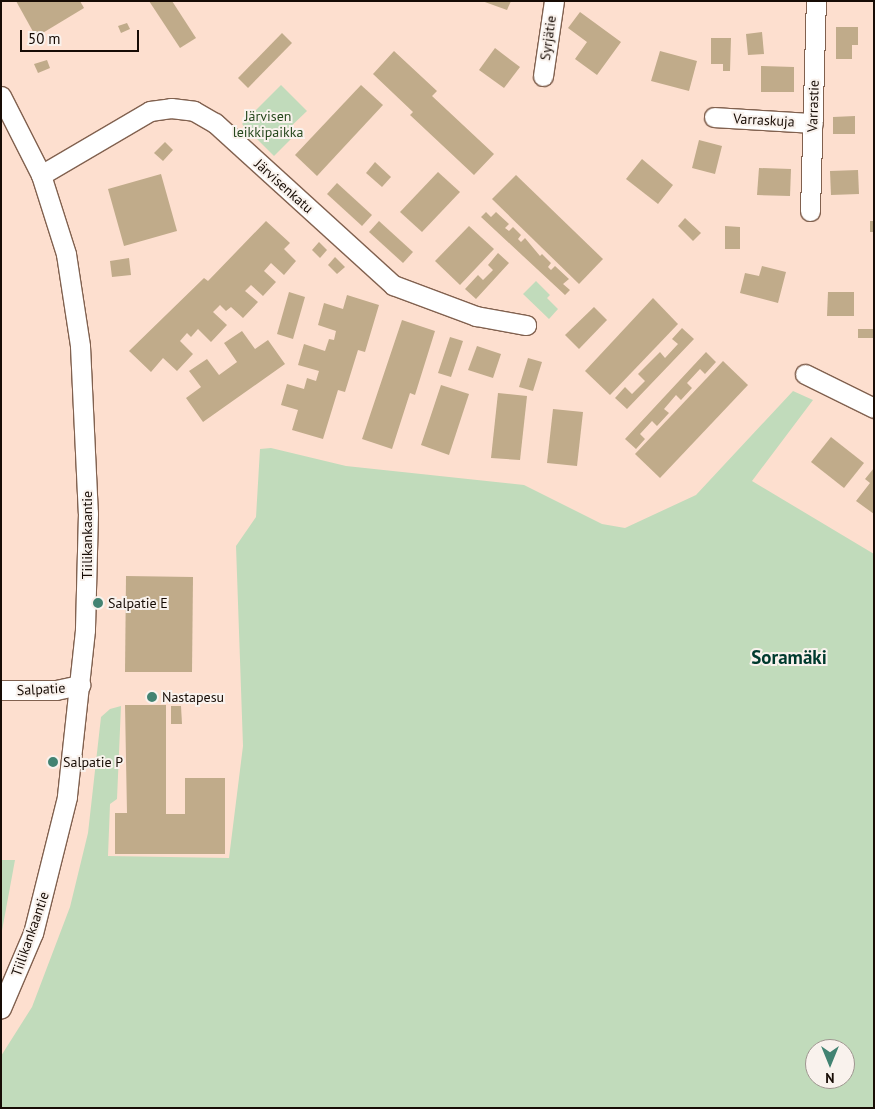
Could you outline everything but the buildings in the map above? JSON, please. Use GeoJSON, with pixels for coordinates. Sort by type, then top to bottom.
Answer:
{"type":"FeatureCollection","features":[{"type":"Feature","properties":{"kind":"street","name":"Syrjätie"},"geometry":{"type":"LineString","coordinates":[[543,76],[554,1]]}},
{"type":"Feature","properties":{"kind":"street","name":"Varrastie"},"geometry":{"type":"LineString","coordinates":[[810,210],[816,1]]}},
{"type":"Feature","properties":{"kind":"street","name":"Tiilikankaantie"},"geometry":{"type":"LineString","coordinates":[[1,96],[41,175],[66,254],[76,314],[82,378],[88,513],[80,686],[68,797],[59,841],[33,933],[1,1008]]}},
{"type":"Feature","properties":{"kind":"street","name":"Järvisenkatu"},"geometry":{"type":"LineString","coordinates":[[41,175],[150,111],[171,108],[194,111],[215,123],[393,285],[476,316],[526,325]]}},
{"type":"Feature","properties":{"kind":"street","name":"Varraskuja"},"geometry":{"type":"LineString","coordinates":[[714,117],[813,123]]}},
{"type":"Feature","properties":{"kind":"street"},"geometry":{"type":"LineString","coordinates":[[806,374],[874,408]]}},
{"type":"Feature","properties":{"kind":"street","name":"Salpatie"},"geometry":{"type":"LineString","coordinates":[[1,690],[56,690],[80,686]]}},
{"type":"Feature","properties":{"kind":"green space","name":"Järvisen leikkipaikka"},"geometry":{"type":"Polygon","coordinates":[[[281,85],[307,111],[285,132],[291,139],[274,156],[242,124],[281,85]]]}},
{"type":"Feature","properties":{"kind":"green space"},"geometry":{"type":"Polygon","coordinates":[[[536,281],[550,295],[547,298],[558,309],[549,319],[523,294],[536,281]]]}},
{"type":"Feature","properties":{"kind":"green space"},"geometry":{"type":"Polygon","coordinates":[[[793,391],[813,400],[752,481],[874,554],[874,1108],[1,1108],[1,1056],[32,1007],[70,907],[88,833],[101,717],[110,709],[121,706],[117,799],[110,804],[108,856],[229,858],[243,746],[236,546],[256,517],[260,449],[271,448],[346,466],[524,485],[602,524],[625,528],[696,495],[793,391]]]}},
{"type":"Feature","properties":{"kind":"green space"},"geometry":{"type":"Polygon","coordinates":[[[1,860],[15,860],[1,936],[1,860]]]}},
{"type":"Feature","properties":{"kind":"place","name":"Salpatie E"},"geometry":{"type":"Point","coordinates":[98,603]}},
{"type":"Feature","properties":{"kind":"place","name":"Nastapesu"},"geometry":{"type":"Point","coordinates":[152,697]}},
{"type":"Feature","properties":{"kind":"place","name":"Salpatie P"},"geometry":{"type":"Point","coordinates":[53,762]}},
{"type":"Feature","properties":{"kind":"district","name":"Soramäki"},"geometry":{"type":"Point","coordinates":[789,658]}}]}
